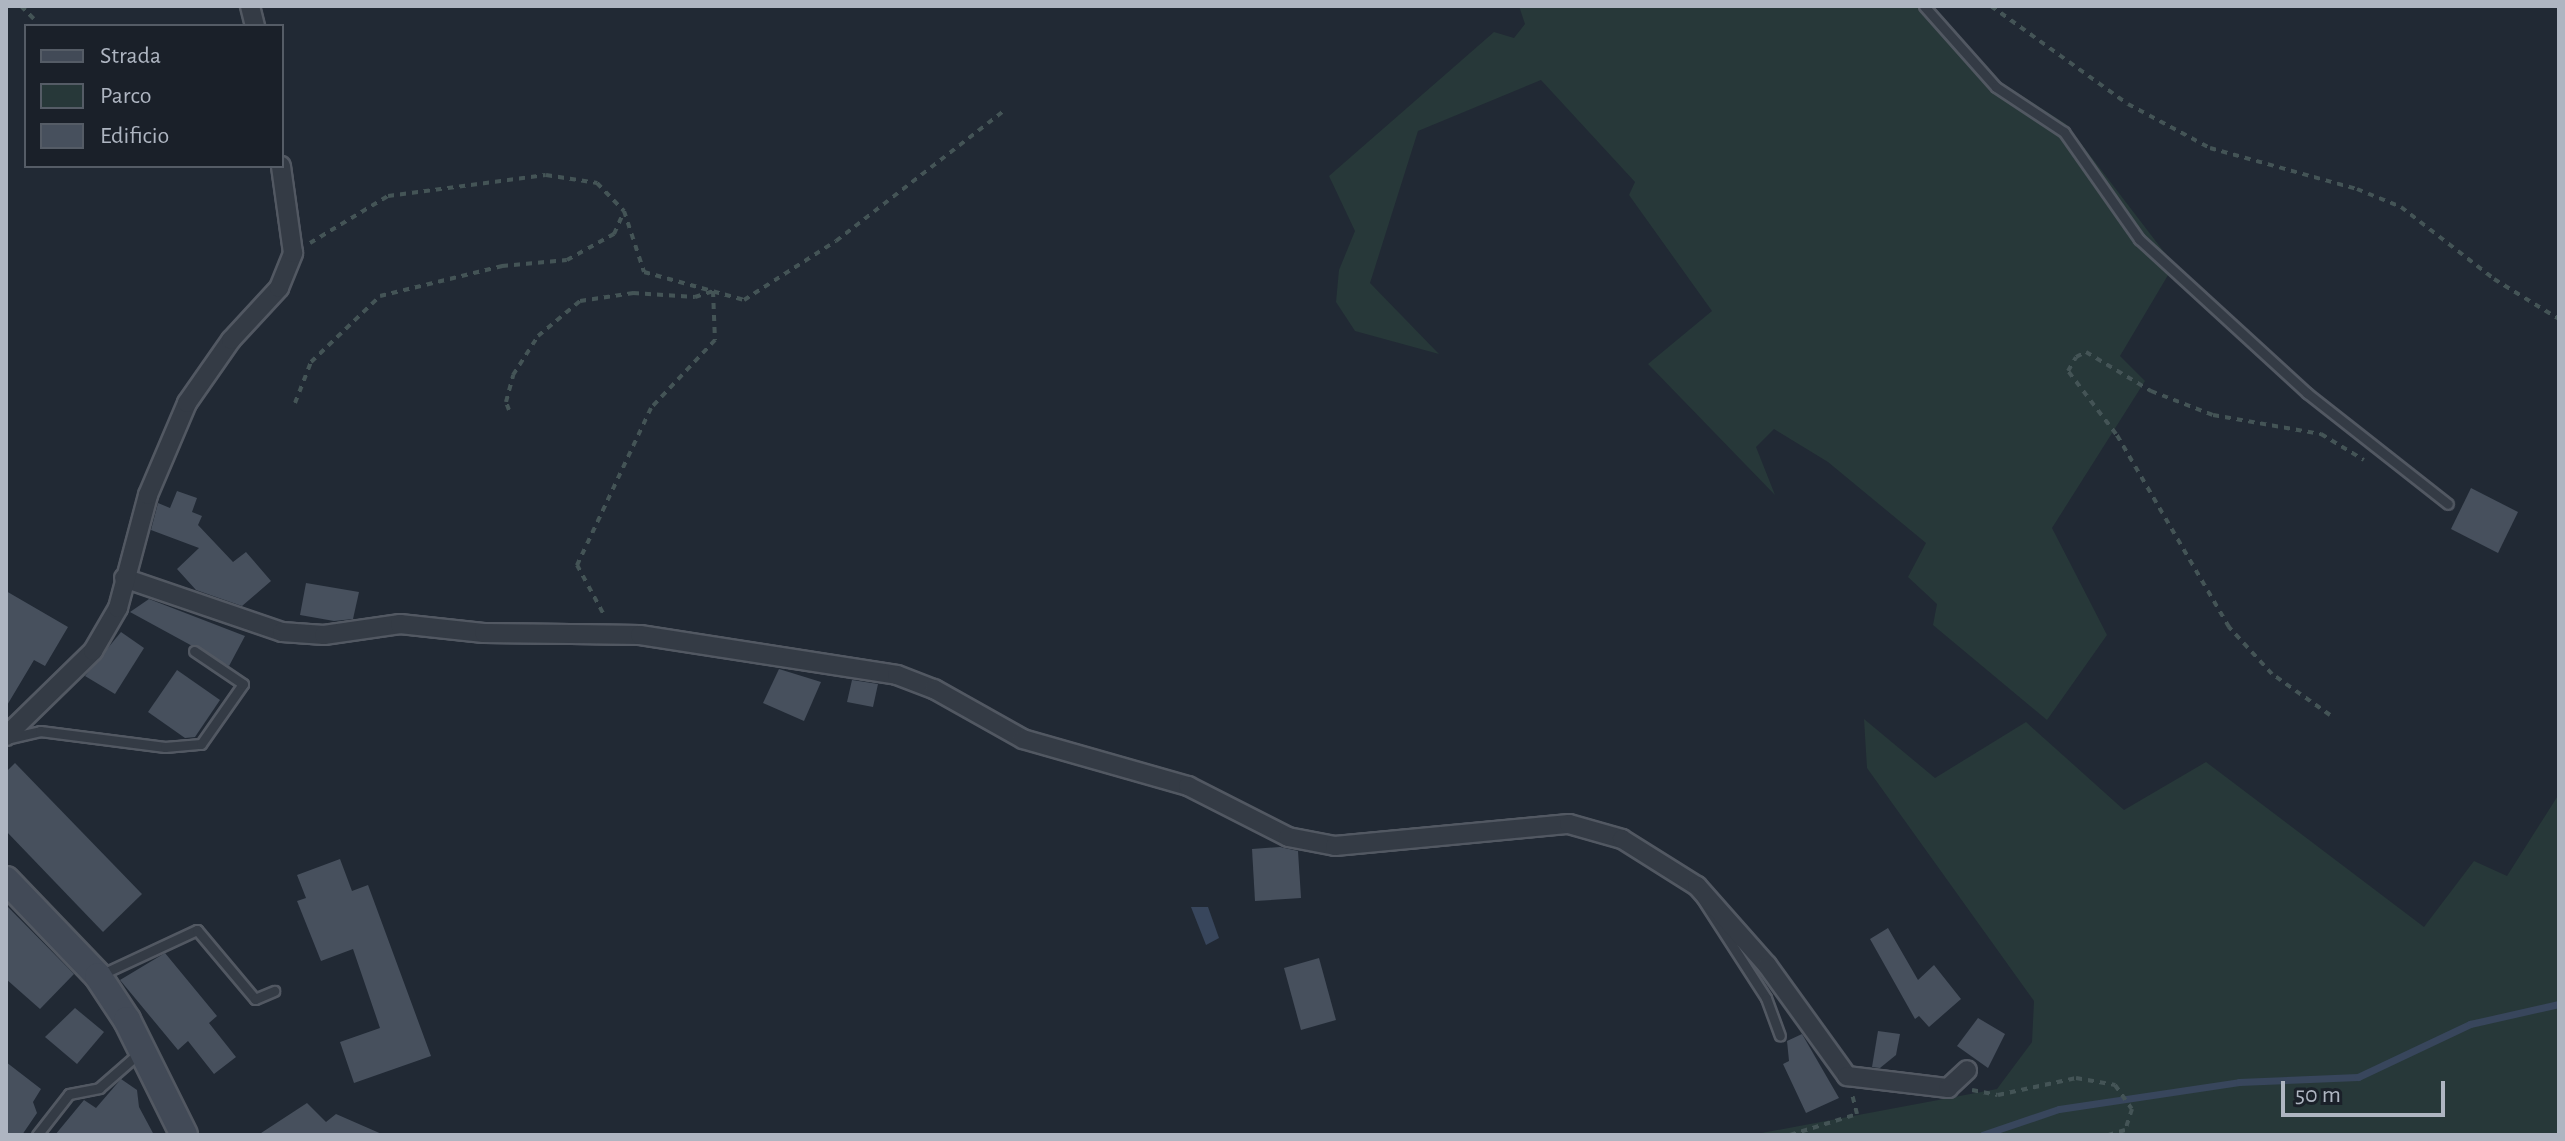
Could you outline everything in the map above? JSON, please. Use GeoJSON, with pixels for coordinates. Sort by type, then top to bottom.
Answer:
{"type":"FeatureCollection","features":[{"type":"Feature","properties":{"kind":"street"},"geometry":{"type":"LineString","coordinates":[[6,737],[93,651],[118,608],[148,495],[187,403],[231,340],[279,288],[293,253],[281,168]]}},
{"type":"Feature","properties":{"kind":"street"},"geometry":{"type":"LineString","coordinates":[[124,578],[282,632],[324,635],[400,624],[484,633],[621,635],[897,675],[934,689],[1023,739],[1188,786],[1288,837],[1335,846],[1569,824],[1622,839],[1697,886],[1767,965],[1847,1076],[1948,1088],[1967,1070]]}},
{"type":"Feature","properties":{"kind":"street"},"geometry":{"type":"LineString","coordinates":[[6,880],[98,976],[142,1051],[184,1135]]}},
{"type":"Feature","properties":{"kind":"lane"},"geometry":{"type":"LineString","coordinates":[[1924,6],[1996,87],[2064,132],[2139,239],[2307,393],[2448,504]]}},
{"type":"Feature","properties":{"kind":"lane"},"geometry":{"type":"LineString","coordinates":[[6,737],[40,731],[165,747],[201,744],[243,684],[194,651]]}},
{"type":"Feature","properties":{"kind":"lane"},"geometry":{"type":"LineString","coordinates":[[1697,886],[1705,911],[1766,998],[1780,1036]]}},
{"type":"Feature","properties":{"kind":"lane"},"geometry":{"type":"LineString","coordinates":[[98,976],[197,930],[255,999],[274,991]]}},
{"type":"Feature","properties":{"kind":"lane"},"geometry":{"type":"LineString","coordinates":[[37,1135],[69,1094],[99,1088],[142,1051]]}},
{"type":"Feature","properties":{"kind":"path"},"geometry":{"type":"LineString","coordinates":[[21,6],[34,19]]}},
{"type":"Feature","properties":{"kind":"path"},"geometry":{"type":"LineString","coordinates":[[1991,6],[2128,104],[2210,148],[2357,189],[2401,207],[2494,279],[2559,319]]}},
{"type":"Feature","properties":{"kind":"path"},"geometry":{"type":"LineString","coordinates":[[293,253],[388,196],[546,175],[597,183],[624,211],[644,272],[744,300],[836,241],[1006,109]]}},
{"type":"Feature","properties":{"kind":"path"},"geometry":{"type":"LineString","coordinates":[[295,403],[311,362],[336,332],[380,296],[502,266],[567,260],[614,234],[624,211]]}},
{"type":"Feature","properties":{"kind":"path"},"geometry":{"type":"LineString","coordinates":[[509,410],[506,402],[513,375],[538,336],[580,301],[633,293],[695,297],[713,291]]}},
{"type":"Feature","properties":{"kind":"path"},"geometry":{"type":"LineString","coordinates":[[621,635],[594,602],[577,565],[651,408],[715,340],[713,291]]}},
{"type":"Feature","properties":{"kind":"path"},"geometry":{"type":"LineString","coordinates":[[2330,715],[2272,674],[2229,627],[2116,434],[2068,371],[2076,357],[2086,352],[2151,391],[2188,405],[2321,434],[2388,474],[2407,471]]}},
{"type":"Feature","properties":{"kind":"path"},"geometry":{"type":"LineString","coordinates":[[1790,1135],[1857,1114],[1847,1076]]}},
{"type":"Feature","properties":{"kind":"path"},"geometry":{"type":"LineString","coordinates":[[1948,1088],[1998,1095],[2076,1078],[2115,1085],[2132,1109],[2125,1130],[2109,1135]]}},
{"type":"Feature","properties":{"kind":"green space"},"geometry":{"type":"Polygon","coordinates":[[[1519,6],[1932,6],[1999,81],[2066,124],[2174,265],[2120,356],[2145,381],[2052,528],[2107,635],[2047,720],[1933,625],[1937,604],[1908,577],[1926,543],[1828,462],[1774,429],[1756,447],[1775,495],[1648,364],[1712,311],[1629,195],[1635,182],[1541,80],[1418,131],[1370,283],[1439,354],[1355,331],[1336,302],[1339,270],[1355,231],[1329,176],[1494,32],[1514,38],[1525,24],[1519,6]]]}},
{"type":"Feature","properties":{"kind":"green space"},"geometry":{"type":"Polygon","coordinates":[[[1864,719],[1935,778],[2026,722],[2124,810],[2206,762],[2424,927],[2474,861],[2507,876],[2559,794],[2559,1135],[1751,1135],[1997,1089],[2032,1042],[2034,1001],[1867,768],[1864,719]]]}},
{"type":"Feature","properties":{"kind":"water"},"geometry":{"type":"Polygon","coordinates":[[[1191,907],[1208,907],[1219,938],[1206,945],[1191,907]]]}},
{"type":"Feature","properties":{"kind":"building"},"geometry":{"type":"Polygon","coordinates":[[[2471,488],[2518,512],[2498,553],[2451,529],[2471,488]]]}},
{"type":"Feature","properties":{"kind":"building"},"geometry":{"type":"Polygon","coordinates":[[[177,491],[197,498],[192,512],[202,516],[198,525],[233,562],[246,552],[271,581],[242,606],[196,590],[177,569],[199,548],[151,530],[158,503],[170,508],[177,491]]]}},
{"type":"Feature","properties":{"kind":"building"},"geometry":{"type":"Polygon","coordinates":[[[306,583],[359,592],[353,619],[334,621],[300,615],[306,583]]]}},
{"type":"Feature","properties":{"kind":"building"},"geometry":{"type":"Polygon","coordinates":[[[6,591],[68,627],[45,666],[34,660],[6,707],[6,591]]]}},
{"type":"Feature","properties":{"kind":"building"},"geometry":{"type":"Polygon","coordinates":[[[149,599],[245,636],[229,666],[130,612],[149,599]]]}},
{"type":"Feature","properties":{"kind":"building"},"geometry":{"type":"Polygon","coordinates":[[[121,632],[144,648],[115,694],[85,676],[121,632]]]}},
{"type":"Feature","properties":{"kind":"building"},"geometry":{"type":"Polygon","coordinates":[[[779,669],[821,682],[804,721],[763,703],[779,669]]]}},
{"type":"Feature","properties":{"kind":"building"},"geometry":{"type":"Polygon","coordinates":[[[177,670],[220,700],[195,737],[185,738],[148,712],[177,670]]]}},
{"type":"Feature","properties":{"kind":"building"},"geometry":{"type":"Polygon","coordinates":[[[852,680],[878,684],[873,707],[847,702],[852,680]]]}},
{"type":"Feature","properties":{"kind":"building"},"geometry":{"type":"Polygon","coordinates":[[[15,763],[142,894],[103,932],[6,831],[6,772],[15,763]]]}},
{"type":"Feature","properties":{"kind":"building"},"geometry":{"type":"Polygon","coordinates":[[[1280,847],[1298,851],[1301,898],[1255,901],[1252,849],[1280,847]]]}},
{"type":"Feature","properties":{"kind":"building"},"geometry":{"type":"Polygon","coordinates":[[[340,859],[352,891],[368,885],[431,1056],[354,1083],[340,1042],[380,1028],[353,949],[321,961],[297,901],[306,898],[297,875],[340,859]]]}},
{"type":"Feature","properties":{"kind":"building"},"geometry":{"type":"Polygon","coordinates":[[[6,905],[74,974],[40,1009],[6,979],[6,905]]]}},
{"type":"Feature","properties":{"kind":"building"},"geometry":{"type":"Polygon","coordinates":[[[1888,928],[1918,980],[1934,965],[1961,999],[1929,1027],[1919,1016],[1915,1019],[1870,939],[1888,928]]]}},
{"type":"Feature","properties":{"kind":"building"},"geometry":{"type":"Polygon","coordinates":[[[165,953],[217,1016],[209,1023],[236,1057],[214,1074],[188,1041],[178,1050],[120,980],[165,953]]]}},
{"type":"Feature","properties":{"kind":"building"},"geometry":{"type":"Polygon","coordinates":[[[1319,958],[1336,1020],[1301,1030],[1284,968],[1319,958]]]}},
{"type":"Feature","properties":{"kind":"building"},"geometry":{"type":"Polygon","coordinates":[[[75,1008],[104,1032],[77,1064],[45,1037],[75,1008]]]}},
{"type":"Feature","properties":{"kind":"building"},"geometry":{"type":"Polygon","coordinates":[[[1978,1018],[2005,1034],[1988,1068],[1957,1046],[1978,1018]]]}},
{"type":"Feature","properties":{"kind":"building"},"geometry":{"type":"Polygon","coordinates":[[[1878,1031],[1900,1034],[1896,1055],[1880,1068],[1872,1067],[1878,1031]]]}},
{"type":"Feature","properties":{"kind":"building"},"geometry":{"type":"Polygon","coordinates":[[[1802,1034],[1839,1098],[1806,1113],[1783,1064],[1789,1061],[1787,1041],[1802,1034]]]}},
{"type":"Feature","properties":{"kind":"building"},"geometry":{"type":"Polygon","coordinates":[[[6,1062],[41,1089],[33,1102],[37,1113],[22,1135],[6,1135],[6,1062]]]}},
{"type":"Feature","properties":{"kind":"building"},"geometry":{"type":"Polygon","coordinates":[[[121,1079],[137,1090],[139,1107],[154,1135],[55,1135],[84,1100],[96,1108],[121,1079]]]}},
{"type":"Feature","properties":{"kind":"building"},"geometry":{"type":"Polygon","coordinates":[[[307,1103],[326,1122],[336,1114],[384,1135],[258,1135],[307,1103]]]}},
{"type":"Feature","properties":{"kind":"waterway"},"geometry":{"type":"LineString","coordinates":[[1982,1135],[2059,1109],[2239,1082],[2358,1077],[2470,1024],[2559,1004]]}}]}
